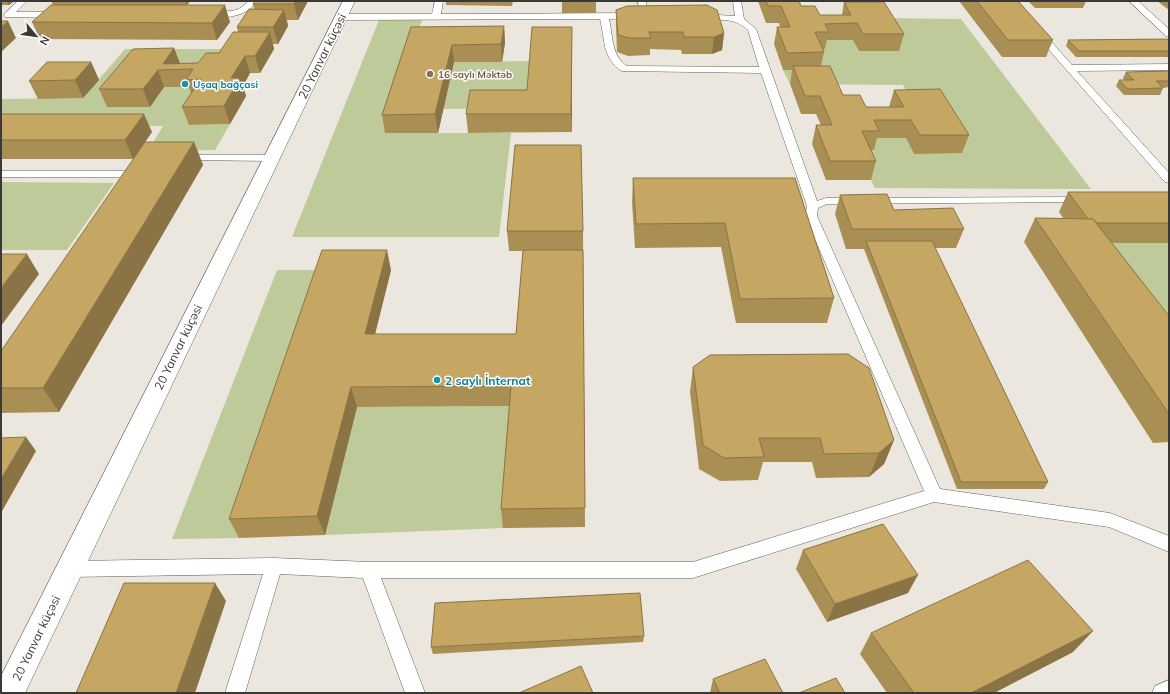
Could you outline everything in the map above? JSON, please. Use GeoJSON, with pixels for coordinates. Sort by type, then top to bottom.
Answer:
{"type":"FeatureCollection","features":[{"type":"Feature","properties":{"kind":"street","name":"20 Yanvar küçəsi"},"geometry":{"type":"LineString","coordinates":[[9,693],[345,9]]}},
{"type":"Feature","properties":{"kind":"lane"},"geometry":{"type":"LineString","coordinates":[[4,15],[23,1]]}},
{"type":"Feature","properties":{"kind":"lane"},"geometry":{"type":"LineString","coordinates":[[201,14],[238,13],[247,9],[252,1]]}},
{"type":"Feature","properties":{"kind":"lane"},"geometry":{"type":"LineString","coordinates":[[436,17],[439,1]]}},
{"type":"Feature","properties":{"kind":"lane"},"geometry":{"type":"LineString","coordinates":[[345,9],[436,17],[648,16],[642,1]]}},
{"type":"Feature","properties":{"kind":"lane"},"geometry":{"type":"LineString","coordinates":[[737,1],[740,20]]}},
{"type":"Feature","properties":{"kind":"lane"},"geometry":{"type":"LineString","coordinates":[[1133,1],[1169,34]]}},
{"type":"Feature","properties":{"kind":"lane"},"geometry":{"type":"LineString","coordinates":[[4,15],[70,15]]}},
{"type":"Feature","properties":{"kind":"lane"},"geometry":{"type":"LineString","coordinates":[[604,16],[612,55],[618,66],[625,69],[765,70]]}},
{"type":"Feature","properties":{"kind":"lane"},"geometry":{"type":"LineString","coordinates":[[690,17],[727,18],[740,20],[752,29],[813,206],[811,216],[934,495]]}},
{"type":"Feature","properties":{"kind":"lane"},"geometry":{"type":"LineString","coordinates":[[1031,23],[1169,180]]}},
{"type":"Feature","properties":{"kind":"lane"},"geometry":{"type":"LineString","coordinates":[[1069,68],[1169,67]]}},
{"type":"Feature","properties":{"kind":"lane"},"geometry":{"type":"LineString","coordinates":[[124,187],[133,174],[148,158]]}},
{"type":"Feature","properties":{"kind":"lane"},"geometry":{"type":"LineString","coordinates":[[171,158],[271,158]]}},
{"type":"Feature","properties":{"kind":"lane"},"geometry":{"type":"LineString","coordinates":[[1,174],[133,174]]}},
{"type":"Feature","properties":{"kind":"lane"},"geometry":{"type":"LineString","coordinates":[[813,206],[826,201],[1094,199]]}},
{"type":"Feature","properties":{"kind":"lane"},"geometry":{"type":"LineString","coordinates":[[69,569],[274,566],[369,570],[693,570],[934,495],[1110,520],[1169,544]]}},
{"type":"Feature","properties":{"kind":"lane"},"geometry":{"type":"LineString","coordinates":[[235,693],[274,566]]}},
{"type":"Feature","properties":{"kind":"lane"},"geometry":{"type":"LineString","coordinates":[[369,570],[415,693]]}},
{"type":"Feature","properties":{"kind":"lane"},"geometry":{"type":"LineString","coordinates":[[1162,693],[1169,690]]}},
{"type":"Feature","properties":{"kind":"green space"},"geometry":{"type":"Polygon","coordinates":[[[879,18],[961,19],[1091,189],[875,188],[871,180],[869,138],[906,138],[914,154],[915,108],[903,85],[790,84],[783,70],[820,70],[822,40],[853,40],[879,18]]]}},
{"type":"Feature","properties":{"kind":"green space"},"geometry":{"type":"Polygon","coordinates":[[[379,20],[422,20],[386,133],[511,133],[499,237],[292,237],[379,20]]]}},
{"type":"Feature","properties":{"kind":"green space"},"geometry":{"type":"Polygon","coordinates":[[[125,49],[238,49],[108,107],[150,107],[164,87],[199,87],[189,125],[230,124],[215,150],[148,151],[163,126],[1,127],[1,99],[83,98],[125,49]]]}},
{"type":"Feature","properties":{"kind":"green space"},"geometry":{"type":"Polygon","coordinates":[[[532,61],[528,108],[443,109],[454,62],[532,61]]]}},
{"type":"Feature","properties":{"kind":"green space"},"geometry":{"type":"Polygon","coordinates":[[[1,182],[114,183],[67,250],[1,250],[1,182]]]}},
{"type":"Feature","properties":{"kind":"green space"},"geometry":{"type":"Polygon","coordinates":[[[1081,243],[1169,243],[1169,363],[1081,243]]]}},
{"type":"Feature","properties":{"kind":"green space"},"geometry":{"type":"Polygon","coordinates":[[[277,270],[327,270],[239,538],[172,539],[277,270]]]}},
{"type":"Feature","properties":{"kind":"green space"},"geometry":{"type":"Polygon","coordinates":[[[512,406],[503,528],[325,535],[357,407],[512,406]]]}},
{"type":"Feature","properties":{"kind":"building"},"geometry":{"type":"Polygon","coordinates":[[[255,1],[295,1],[294,4],[253,4],[255,1]]]}},
{"type":"Feature","properties":{"kind":"building"},"geometry":{"type":"Polygon","coordinates":[[[766,1],[799,1],[801,6],[815,6],[820,15],[851,15],[844,2],[884,2],[904,34],[863,34],[857,23],[825,24],[829,32],[815,32],[824,52],[787,53],[777,27],[790,27],[781,6],[768,6],[766,1]]]}},
{"type":"Feature","properties":{"kind":"building"},"geometry":{"type":"Polygon","coordinates":[[[977,1],[1018,1],[1053,40],[1008,40],[977,1]]]}},
{"type":"Feature","properties":{"kind":"building"},"geometry":{"type":"Polygon","coordinates":[[[51,5],[225,5],[212,23],[32,22],[51,5]]]}},
{"type":"Feature","properties":{"kind":"building"},"geometry":{"type":"Polygon","coordinates":[[[707,5],[717,10],[724,33],[714,37],[684,37],[683,32],[649,32],[651,38],[629,38],[618,35],[616,10],[627,6],[707,5]]]}},
{"type":"Feature","properties":{"kind":"building"},"geometry":{"type":"Polygon","coordinates":[[[249,9],[284,10],[273,27],[237,27],[249,9]]]}},
{"type":"Feature","properties":{"kind":"building"},"geometry":{"type":"Polygon","coordinates":[[[1,21],[8,21],[1,27],[1,21]]]}},
{"type":"Feature","properties":{"kind":"building"},"geometry":{"type":"Polygon","coordinates":[[[504,26],[501,44],[452,45],[435,114],[382,115],[411,27],[504,26]]]}},
{"type":"Feature","properties":{"kind":"building"},"geometry":{"type":"Polygon","coordinates":[[[532,27],[572,27],[571,114],[466,114],[470,90],[527,90],[532,27]]]}},
{"type":"Feature","properties":{"kind":"building"},"geometry":{"type":"Polygon","coordinates":[[[233,32],[270,32],[255,56],[245,56],[231,78],[240,78],[224,106],[182,107],[201,79],[186,80],[193,69],[158,70],[143,89],[99,89],[133,49],[174,48],[163,64],[198,63],[206,53],[219,53],[233,32]]]}},
{"type":"Feature","properties":{"kind":"building"},"geometry":{"type":"Polygon","coordinates":[[[1169,39],[1169,51],[1079,51],[1068,40],[1169,39]]]}},
{"type":"Feature","properties":{"kind":"building"},"geometry":{"type":"Polygon","coordinates":[[[47,62],[91,62],[75,80],[29,81],[47,62]]]}},
{"type":"Feature","properties":{"kind":"building"},"geometry":{"type":"Polygon","coordinates":[[[793,66],[830,66],[843,95],[860,95],[866,107],[904,107],[894,90],[940,89],[969,135],[920,135],[911,120],[874,120],[879,131],[862,131],[876,161],[830,161],[816,125],[832,125],[820,96],[805,96],[793,66]]]}},
{"type":"Feature","properties":{"kind":"building"},"geometry":{"type":"Polygon","coordinates":[[[1169,71],[1169,81],[1156,81],[1163,88],[1128,89],[1119,80],[1134,80],[1126,72],[1169,71]]]}},
{"type":"Feature","properties":{"kind":"building"},"geometry":{"type":"Polygon","coordinates":[[[1,114],[144,114],[125,140],[1,140],[1,114]]]}},
{"type":"Feature","properties":{"kind":"building"},"geometry":{"type":"Polygon","coordinates":[[[145,142],[194,142],[43,388],[1,388],[1,351],[145,142]]]}},
{"type":"Feature","properties":{"kind":"building"},"geometry":{"type":"Polygon","coordinates":[[[515,145],[581,145],[583,231],[507,231],[515,145]]]}},
{"type":"Feature","properties":{"kind":"building"},"geometry":{"type":"Polygon","coordinates":[[[633,178],[795,178],[834,298],[740,299],[725,223],[636,224],[633,178]]]}},
{"type":"Feature","properties":{"kind":"building"},"geometry":{"type":"Polygon","coordinates":[[[1068,192],[1169,192],[1169,223],[1097,223],[1093,219],[1088,219],[1068,192]]]}},
{"type":"Feature","properties":{"kind":"building"},"geometry":{"type":"Polygon","coordinates":[[[887,194],[894,210],[953,208],[964,229],[852,229],[840,195],[887,194]]]}},
{"type":"Feature","properties":{"kind":"building"},"geometry":{"type":"Polygon","coordinates":[[[1035,218],[1093,219],[1169,316],[1169,414],[1035,218]]]}},
{"type":"Feature","properties":{"kind":"building"},"geometry":{"type":"Polygon","coordinates":[[[866,241],[932,241],[1048,482],[961,482],[866,241]]]}},
{"type":"Feature","properties":{"kind":"building","name":"2 saylı İnternat"},"geometry":{"type":"Polygon","coordinates":[[[322,250],[387,250],[365,334],[516,334],[523,250],[583,250],[585,508],[501,509],[511,386],[351,387],[317,516],[229,519],[322,250]]]}},
{"type":"Feature","properties":{"kind":"building"},"geometry":{"type":"Polygon","coordinates":[[[1,254],[27,254],[1,288],[1,254]]]}},
{"type":"Feature","properties":{"kind":"building"},"geometry":{"type":"Polygon","coordinates":[[[848,354],[869,368],[894,440],[879,453],[824,454],[820,438],[759,438],[764,457],[724,458],[703,445],[693,367],[710,355],[848,354]]]}},
{"type":"Feature","properties":{"kind":"building"},"geometry":{"type":"Polygon","coordinates":[[[26,437],[1,479],[1,438],[26,437]]]}},
{"type":"Feature","properties":{"kind":"building"},"geometry":{"type":"Polygon","coordinates":[[[883,524],[918,575],[835,604],[803,550],[883,524]]]}},
{"type":"Feature","properties":{"kind":"building"},"geometry":{"type":"Polygon","coordinates":[[[1028,560],[1093,631],[971,693],[914,693],[871,633],[1028,560]]]}},
{"type":"Feature","properties":{"kind":"building"},"geometry":{"type":"Polygon","coordinates":[[[124,583],[215,583],[176,693],[76,693],[124,583]]]}},
{"type":"Feature","properties":{"kind":"building"},"geometry":{"type":"Polygon","coordinates":[[[640,593],[644,636],[431,647],[435,603],[640,593]]]}},
{"type":"Feature","properties":{"kind":"building"},"geometry":{"type":"Polygon","coordinates":[[[765,659],[783,693],[720,693],[713,679],[765,659]]]}},
{"type":"Feature","properties":{"kind":"building"},"geometry":{"type":"Polygon","coordinates":[[[581,666],[593,693],[519,693],[581,666]]]}},
{"type":"Feature","properties":{"kind":"building"},"geometry":{"type":"Polygon","coordinates":[[[836,678],[845,693],[799,693],[836,678]]]}},
{"type":"Feature","properties":{"kind":"place","name":"16 saylı Məktəb"},"geometry":{"type":"Point","coordinates":[430,74]}},
{"type":"Feature","properties":{"kind":"place","name":"Uşaq bağçasi"},"geometry":{"type":"Point","coordinates":[185,84]}},
{"type":"Feature","properties":{"kind":"place","name":"2 saylı İnternat"},"geometry":{"type":"Point","coordinates":[437,380]}}]}
